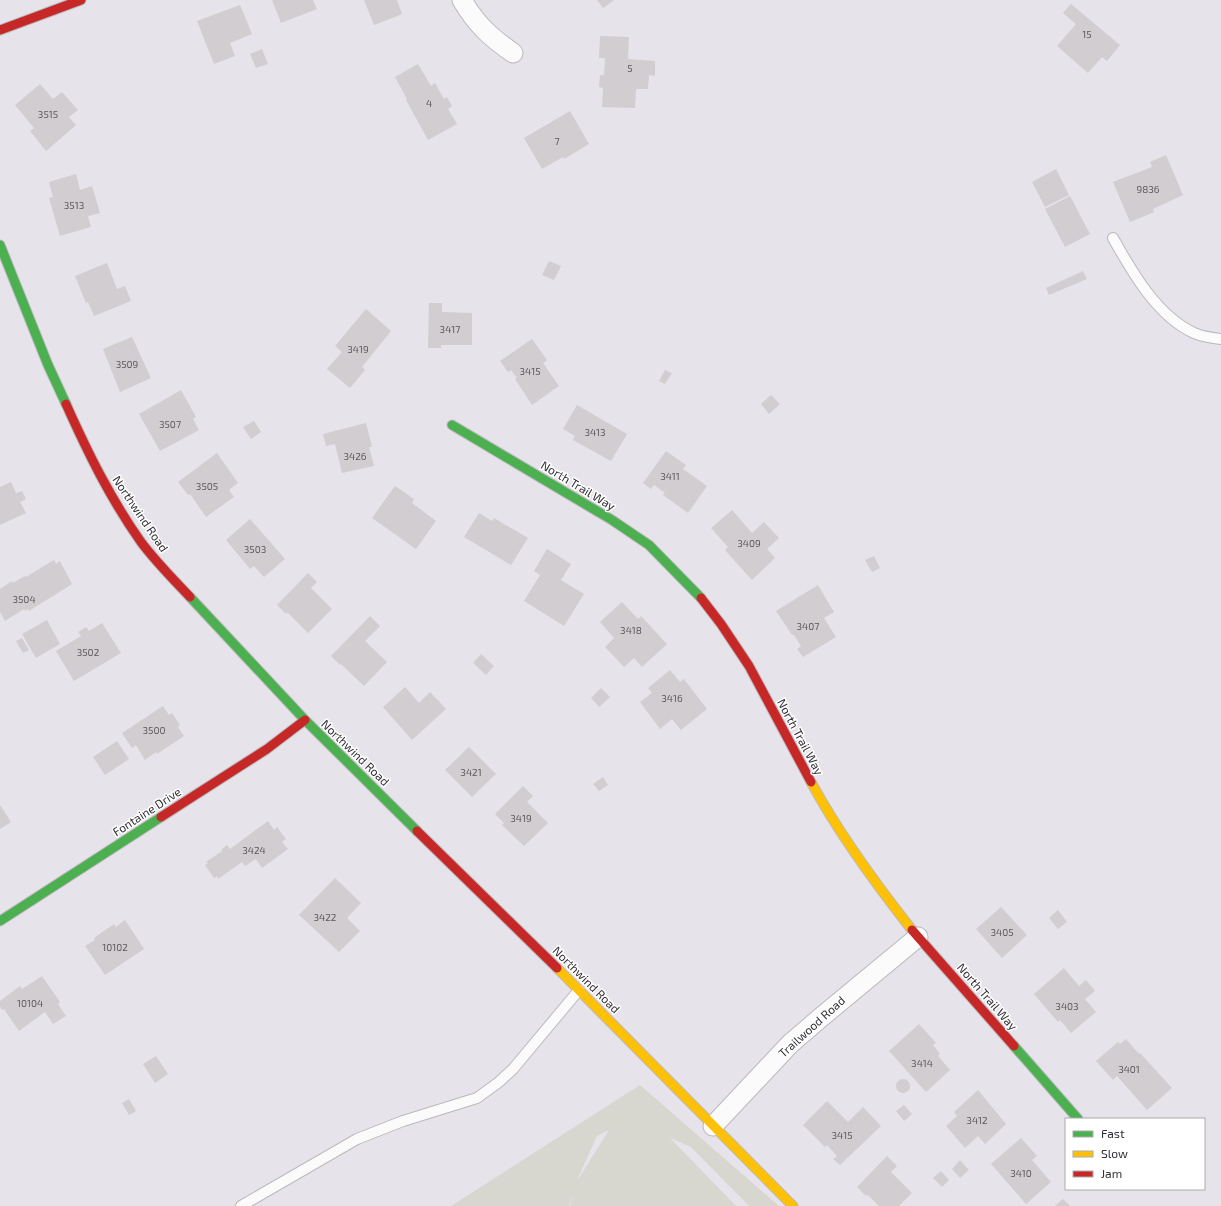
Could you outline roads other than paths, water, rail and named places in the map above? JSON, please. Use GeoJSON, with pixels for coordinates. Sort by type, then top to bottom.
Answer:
{"type":"FeatureCollection","features":[{"type":"Feature","properties":{"kind":"street"},"geometry":{"type":"LineString","coordinates":[[0,30],[81,0]]}},
{"type":"Feature","properties":{"kind":"street"},"geometry":{"type":"LineString","coordinates":[[462,0],[476,22],[494,40],[513,53]]}},
{"type":"Feature","properties":{"kind":"street","name":"Northwind Road"},"geometry":{"type":"LineString","coordinates":[[0,245],[48,365],[88,454],[122,514],[142,543],[162,567],[305,720],[579,990],[793,1206]]}},
{"type":"Feature","properties":{"kind":"street","name":"North Trail Way"},"geometry":{"type":"LineString","coordinates":[[452,425],[612,520],[649,545],[701,598],[721,624],[749,666],[815,789],[857,856],[886,898],[918,937],[1077,1118]]}},
{"type":"Feature","properties":{"kind":"street","name":"Fontaine Drive"},"geometry":{"type":"LineString","coordinates":[[0,921],[267,749],[305,720]]}},
{"type":"Feature","properties":{"kind":"street","name":"Trailwood Road"},"geometry":{"type":"LineString","coordinates":[[713,1126],[790,1044],[819,1018],[918,937]]}},
{"type":"Feature","properties":{"kind":"lane"},"geometry":{"type":"LineString","coordinates":[[1113,238],[1132,271],[1152,299],[1169,316],[1183,328],[1195,334],[1204,337],[1221,339]]}},
{"type":"Feature","properties":{"kind":"lane"},"geometry":{"type":"LineString","coordinates":[[241,1206],[356,1138],[403,1121],[477,1098],[499,1082],[513,1069],[579,990]]}}]}
